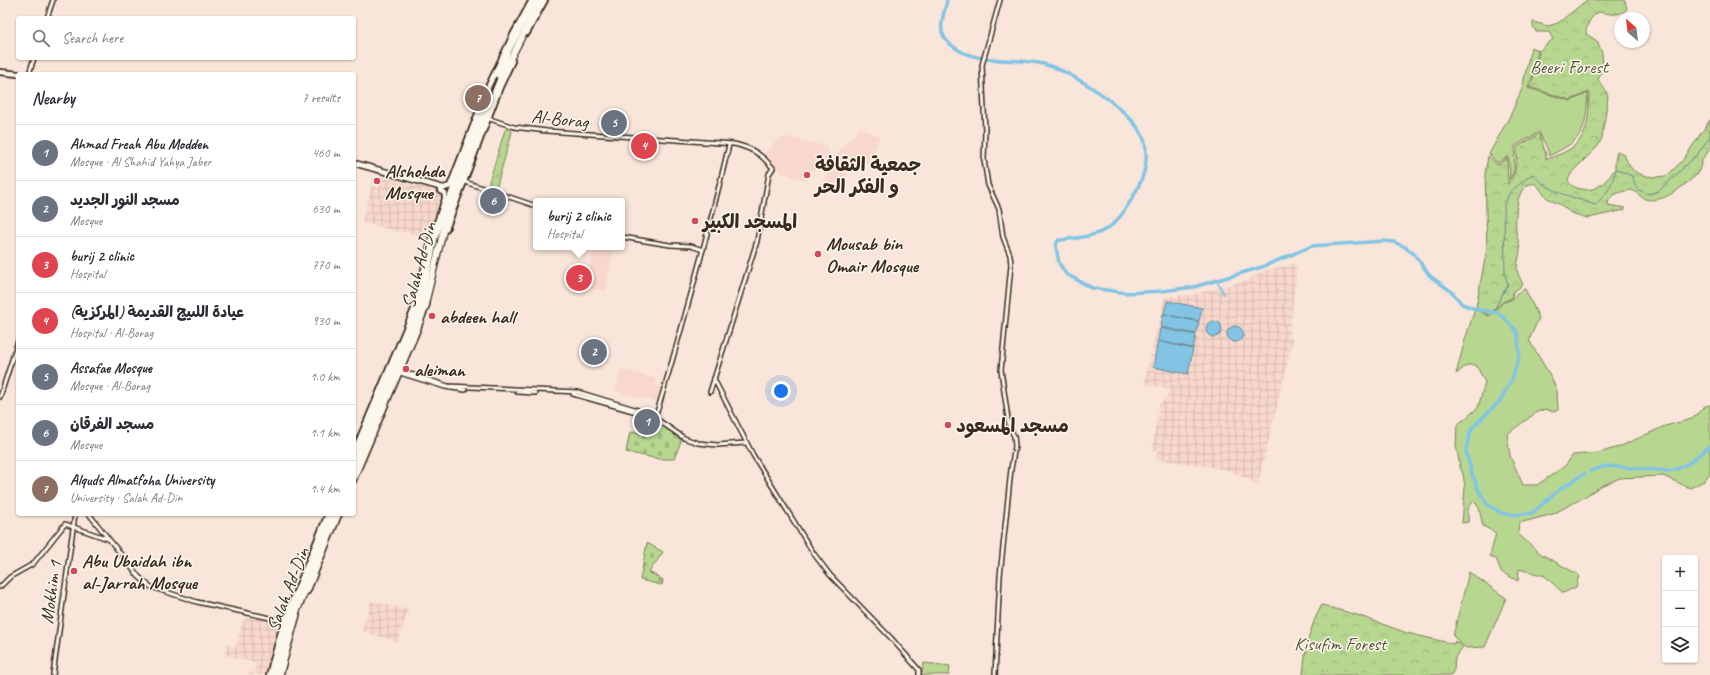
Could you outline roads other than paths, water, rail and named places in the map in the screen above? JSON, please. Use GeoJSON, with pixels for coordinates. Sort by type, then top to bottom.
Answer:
{"type":"FeatureCollection","features":[{"type":"Feature","properties":{"kind":"highway","name":"Salah Ad-Din"},"geometry":{"type":"LineString","coordinates":[[356,456],[426,300],[454,193],[462,181],[509,49],[536,0]]}},
{"type":"Feature","properties":{"kind":"highway","name":"Salah Ad-Din"},"geometry":{"type":"LineString","coordinates":[[356,467],[416,320],[435,237],[500,78],[541,0]]}},
{"type":"Feature","properties":{"kind":"highway","name":"Salah Ad-Din"},"geometry":{"type":"LineString","coordinates":[[273,675],[290,616],[319,540],[331,516]]}},
{"type":"Feature","properties":{"kind":"highway","name":"Salah Ad-Din"},"geometry":{"type":"LineString","coordinates":[[278,675],[292,623],[335,516]]}},
{"type":"Feature","properties":{"kind":"main road"},"geometry":{"type":"LineString","coordinates":[[442,189],[450,186],[489,85],[532,0]]}},
{"type":"Feature","properties":{"kind":"main road"},"geometry":{"type":"LineString","coordinates":[[485,117],[515,54],[545,0]]}},
{"type":"Feature","properties":{"kind":"main road"},"geometry":{"type":"LineString","coordinates":[[0,73],[16,76]]}},
{"type":"Feature","properties":{"kind":"main road"},"geometry":{"type":"LineString","coordinates":[[356,164],[454,193]]}},
{"type":"Feature","properties":{"kind":"main road"},"geometry":{"type":"LineString","coordinates":[[439,249],[462,181]]}},
{"type":"Feature","properties":{"kind":"main road"},"geometry":{"type":"LineString","coordinates":[[356,447],[415,307],[432,237],[445,199],[445,194],[442,189]]}},
{"type":"Feature","properties":{"kind":"main road"},"geometry":{"type":"LineString","coordinates":[[269,675],[284,621],[319,540],[327,516]]}},
{"type":"Feature","properties":{"kind":"street"},"geometry":{"type":"LineString","coordinates":[[48,16],[53,0]]}},
{"type":"Feature","properties":{"kind":"street"},"geometry":{"type":"LineString","coordinates":[[995,675],[1000,576],[1011,468],[1015,446],[1014,436],[1009,426],[1001,370],[1011,265],[1010,255],[1003,237],[999,209],[988,185],[984,160],[985,131],[982,74],[983,61],[1000,0]]}},
{"type":"Feature","properties":{"kind":"street"},"geometry":{"type":"LineString","coordinates":[[30,72],[33,60]]}},
{"type":"Feature","properties":{"kind":"street","name":"Al-Borag"},"geometry":{"type":"LineString","coordinates":[[485,117],[514,127],[547,131],[729,145],[734,144],[750,148],[774,168],[769,174],[764,210],[757,241],[714,379]]}},
{"type":"Feature","properties":{"kind":"street"},"geometry":{"type":"LineString","coordinates":[[653,416],[658,409],[703,250],[729,145]]}},
{"type":"Feature","properties":{"kind":"street"},"geometry":{"type":"LineString","coordinates":[[462,181],[533,205]]}},
{"type":"Feature","properties":{"kind":"street"},"geometry":{"type":"LineString","coordinates":[[625,238],[670,245],[691,246],[703,250]]}},
{"type":"Feature","properties":{"kind":"street"},"geometry":{"type":"LineString","coordinates":[[356,476],[424,316],[439,249]]}},
{"type":"Feature","properties":{"kind":"street"},"geometry":{"type":"LineString","coordinates":[[0,397],[16,348]]}},
{"type":"Feature","properties":{"kind":"street"},"geometry":{"type":"LineString","coordinates":[[401,372],[448,386],[578,392],[648,412],[684,438],[698,443],[718,445],[746,443]]}},
{"type":"Feature","properties":{"kind":"street"},"geometry":{"type":"LineString","coordinates":[[710,392],[714,379]]}},
{"type":"Feature","properties":{"kind":"street"},"geometry":{"type":"LineString","coordinates":[[714,379],[746,443],[814,554],[830,574],[891,638],[919,670],[919,675]]}},
{"type":"Feature","properties":{"kind":"street","name":"Mokhim 1"},"geometry":{"type":"LineString","coordinates":[[53,675],[75,516]]}},
{"type":"Feature","properties":{"kind":"street"},"geometry":{"type":"LineString","coordinates":[[91,516],[139,577],[151,587],[182,598],[284,621]]}},
{"type":"Feature","properties":{"kind":"street"},"geometry":{"type":"LineString","coordinates":[[281,675],[299,610],[339,516]]}},
{"type":"Feature","properties":{"kind":"street"},"geometry":{"type":"LineString","coordinates":[[0,587],[10,577],[33,564],[65,524],[108,539]]}},
{"type":"Feature","properties":{"kind":"water"},"geometry":{"type":"Polygon","coordinates":[[[1167,301],[1202,308],[1199,321],[1164,314],[1167,301]]]}},
{"type":"Feature","properties":{"kind":"water"},"geometry":{"type":"Polygon","coordinates":[[[1163,314],[1199,322],[1196,334],[1161,327],[1163,314]]]}},
{"type":"Feature","properties":{"kind":"water"},"geometry":{"type":"Polygon","coordinates":[[[1211,321],[1217,321],[1222,326],[1220,335],[1217,337],[1211,337],[1206,332],[1206,326],[1211,321]]]}},
{"type":"Feature","properties":{"kind":"water"},"geometry":{"type":"Polygon","coordinates":[[[1232,326],[1238,326],[1243,331],[1241,340],[1238,342],[1232,342],[1227,337],[1227,331],[1232,326]]]}},
{"type":"Feature","properties":{"kind":"water"},"geometry":{"type":"Polygon","coordinates":[[[1160,328],[1196,335],[1193,348],[1158,341],[1160,328]]]}},
{"type":"Feature","properties":{"kind":"water"},"geometry":{"type":"Polygon","coordinates":[[[1158,341],[1193,349],[1188,374],[1153,367],[1158,341]]]}},
{"type":"Feature","properties":{"kind":"waterway"},"geometry":{"type":"LineString","coordinates":[[947,0],[942,29],[945,39],[950,44],[960,51],[971,55],[995,60],[1043,64],[1070,75],[1086,84],[1117,107],[1130,119],[1140,132],[1145,143],[1145,169],[1135,193],[1120,217],[1106,230],[1089,236],[1059,240],[1057,242],[1056,247],[1059,263],[1066,274],[1092,288],[1127,293],[1162,291],[1194,287],[1262,267],[1312,246],[1384,241],[1394,242],[1405,247],[1414,254],[1430,276],[1452,292],[1462,304],[1478,310],[1499,313],[1516,330],[1518,336],[1519,357],[1512,379],[1500,401],[1472,428],[1467,444],[1466,453],[1472,474],[1479,491],[1487,504],[1501,513],[1515,515],[1532,513],[1559,490],[1585,473]]}},
{"type":"Feature","properties":{"kind":"waterway"},"geometry":{"type":"LineString","coordinates":[[1493,312],[1508,284],[1505,275],[1504,205],[1510,192],[1532,174],[1546,186],[1554,190],[1595,205],[1609,189],[1616,169],[1632,176],[1637,189],[1648,194],[1659,191],[1697,155],[1710,136]]}},
{"type":"Feature","properties":{"kind":"waterway"},"geometry":{"type":"LineString","coordinates":[[1217,281],[1224,294]]}},
{"type":"Feature","properties":{"kind":"waterway"},"geometry":{"type":"LineString","coordinates":[[1590,471],[1607,466],[1668,471],[1674,470],[1686,465],[1710,446]]}},
{"type":"Feature","properties":{"kind":"place","name":"Alquds Almatfoha University"},"geometry":{"type":"Point","coordinates":[478,98]}},
{"type":"Feature","properties":{"kind":"place","name":"Assafae Mosque"},"geometry":{"type":"Point","coordinates":[614,123]}},
{"type":"Feature","properties":{"kind":"place","name":"عيادة اللىيج القديمة (المركزية)"},"geometry":{"type":"Point","coordinates":[644,146]}},
{"type":"Feature","properties":{"kind":"place","name":"جمعية الثقافة و الفكر الحر"},"geometry":{"type":"Point","coordinates":[807,175]}},
{"type":"Feature","properties":{"kind":"place","name":"Alshohda Mosque"},"geometry":{"type":"Point","coordinates":[377,181]}},
{"type":"Feature","properties":{"kind":"place","name":"مسجد الفرقان"},"geometry":{"type":"Point","coordinates":[493,201]}},
{"type":"Feature","properties":{"kind":"place","name":"المسجد الكبير"},"geometry":{"type":"Point","coordinates":[695,221]}},
{"type":"Feature","properties":{"kind":"place","name":"Mousab bin Omair Mosque"},"geometry":{"type":"Point","coordinates":[818,254]}},
{"type":"Feature","properties":{"kind":"place","name":"burij 2 clinic"},"geometry":{"type":"Point","coordinates":[579,278]}},
{"type":"Feature","properties":{"kind":"place","name":"abdeen hall"},"geometry":{"type":"Point","coordinates":[432,316]}},
{"type":"Feature","properties":{"kind":"place","name":"مسجد النور الجديد"},"geometry":{"type":"Point","coordinates":[594,352]}},
{"type":"Feature","properties":{"kind":"place","name":"aleiman"},"geometry":{"type":"Point","coordinates":[406,369]}},
{"type":"Feature","properties":{"kind":"place","name":"Ahmad Freah Abu Modden"},"geometry":{"type":"Point","coordinates":[647,422]}},
{"type":"Feature","properties":{"kind":"place","name":"مسجد المسعود"},"geometry":{"type":"Point","coordinates":[948,425]}},
{"type":"Feature","properties":{"kind":"place","name":"Abu Ubaidah ibn al-Jarrah Mosque"},"geometry":{"type":"Point","coordinates":[74,571]}},
{"type":"Feature","properties":{"kind":"park label","name":"Beeri Forest"},"geometry":{"type":"Point","coordinates":[1569,66]}},
{"type":"Feature","properties":{"kind":"park label","name":"Kisufim Forest"},"geometry":{"type":"Point","coordinates":[1340,643]}}]}
